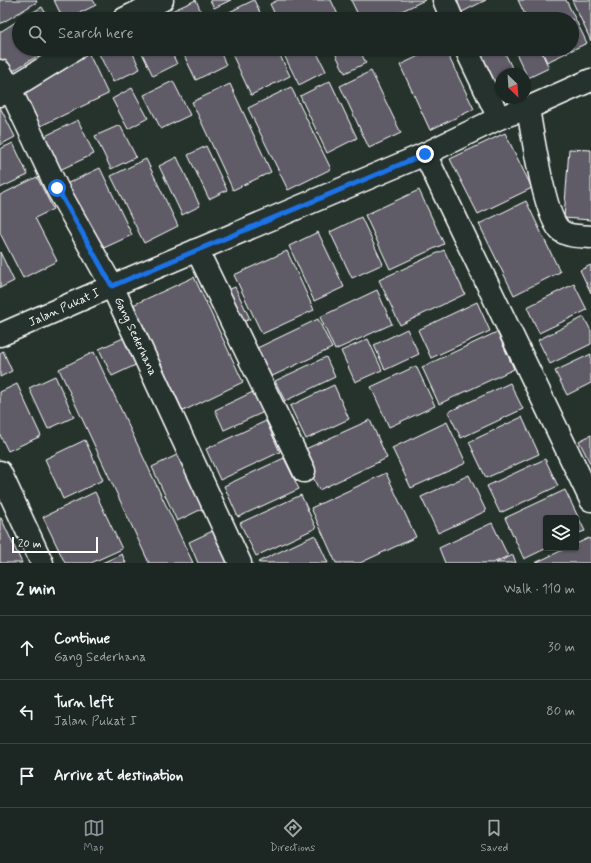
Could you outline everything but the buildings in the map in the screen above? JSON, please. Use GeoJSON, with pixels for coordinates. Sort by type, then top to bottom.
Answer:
{"type":"FeatureCollection","features":[{"type":"Feature","properties":{"kind":"street"},"geometry":{"type":"LineString","coordinates":[[138,12],[162,0]]}},
{"type":"Feature","properties":{"kind":"street"},"geometry":{"type":"LineString","coordinates":[[444,0],[449,12]]}},
{"type":"Feature","properties":{"kind":"street"},"geometry":{"type":"LineString","coordinates":[[3,85],[61,56]]}},
{"type":"Feature","properties":{"kind":"street"},"geometry":{"type":"LineString","coordinates":[[469,56],[499,118]]}},
{"type":"Feature","properties":{"kind":"street","name":"Jalan Pukat I"},"geometry":{"type":"LineString","coordinates":[[0,335],[425,154],[499,118],[528,108],[591,80]]}},
{"type":"Feature","properties":{"kind":"street","name":"Gang Sederhana"},"geometry":{"type":"LineString","coordinates":[[3,85],[57,188],[112,286],[240,563]]}},
{"type":"Feature","properties":{"kind":"street"},"geometry":{"type":"LineString","coordinates":[[528,108],[544,192],[556,224],[565,234],[591,237]]}},
{"type":"Feature","properties":{"kind":"street"},"geometry":{"type":"LineString","coordinates":[[425,154],[591,500]]}},
{"type":"Feature","properties":{"kind":"street"},"geometry":{"type":"LineString","coordinates":[[197,250],[304,471]]}},
{"type":"Feature","properties":{"kind":"street"},"geometry":{"type":"LineString","coordinates":[[0,472],[42,563]]}},
{"type":"Feature","properties":{"kind":"route"},"geometry":{"type":"LineString","coordinates":[[57,188],[112,286],[425,154]]}}]}
